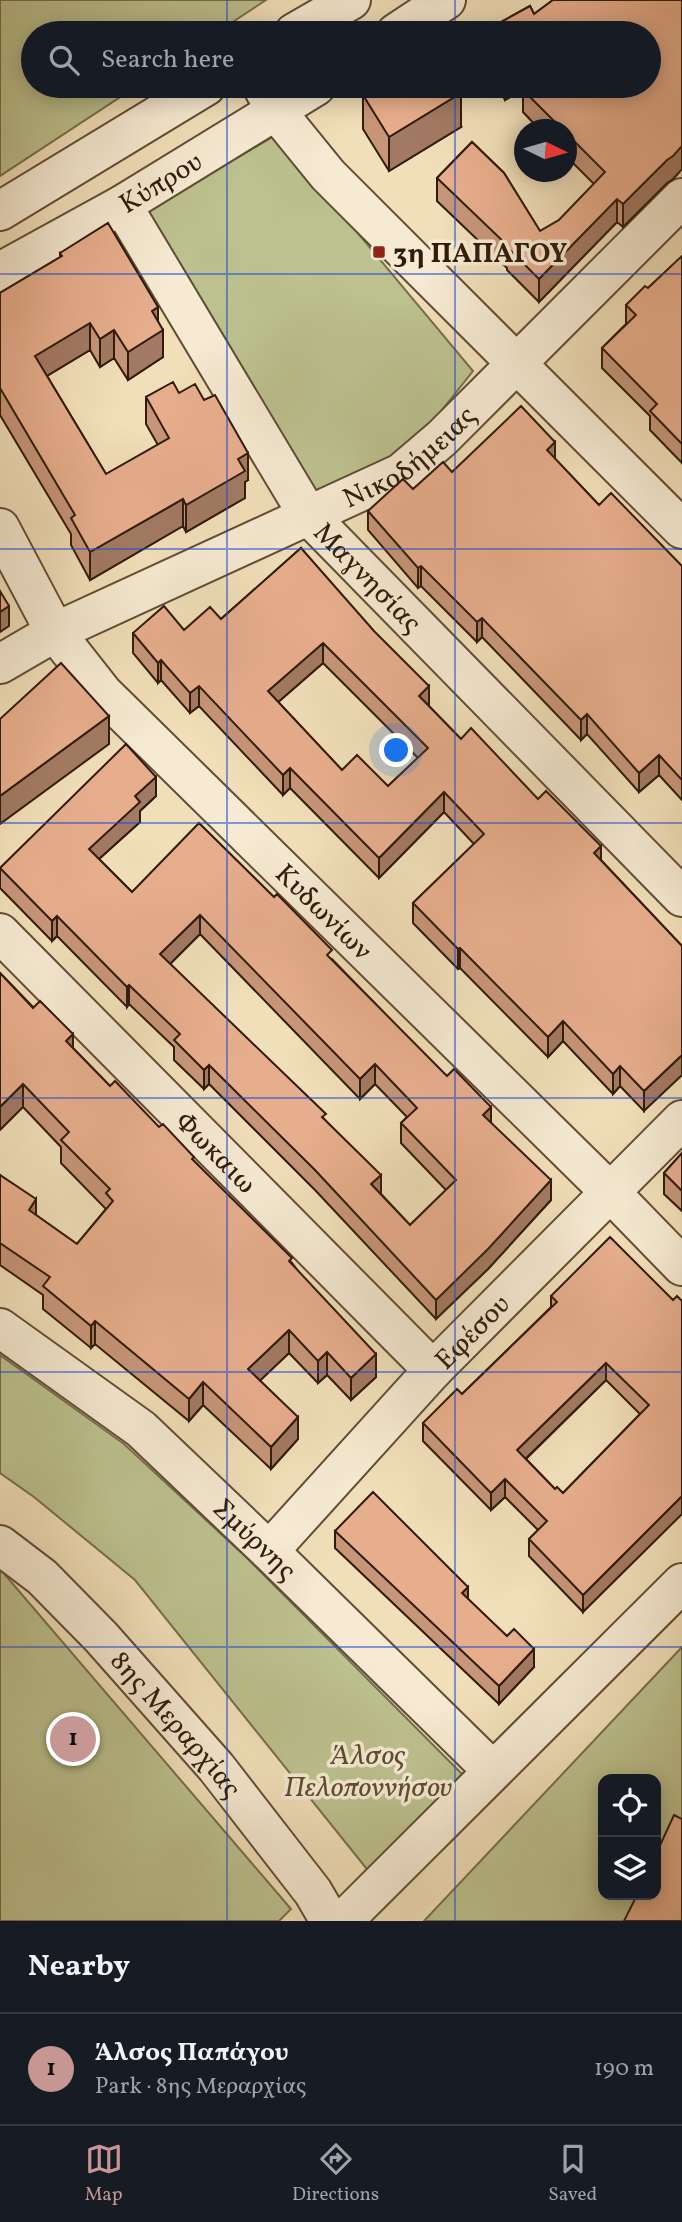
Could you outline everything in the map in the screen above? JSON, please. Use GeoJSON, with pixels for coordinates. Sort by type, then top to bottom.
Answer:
{"type":"FeatureCollection","features":[{"type":"Feature","properties":{"kind":"street"},"geometry":{"type":"LineString","coordinates":[[315,21],[351,0]]}},
{"type":"Feature","properties":{"kind":"street"},"geometry":{"type":"LineString","coordinates":[[414,21],[446,0]]}},
{"type":"Feature","properties":{"kind":"street","name":"Κύπρου"},"geometry":{"type":"LineString","coordinates":[[0,211],[186,98]]}},
{"type":"Feature","properties":{"kind":"street"},"geometry":{"type":"LineString","coordinates":[[269,98],[328,175],[682,530]]}},
{"type":"Feature","properties":{"kind":"street","name":"Κύπρου"},"geometry":{"type":"LineString","coordinates":[[0,272],[122,205],[269,98]]}},
{"type":"Feature","properties":{"kind":"street","name":"Νικοδήμειας"},"geometry":{"type":"LineString","coordinates":[[0,664],[55,632],[401,473],[442,438],[518,364],[682,198]]}},
{"type":"Feature","properties":{"kind":"street","name":"Μαγνησίας"},"geometry":{"type":"LineString","coordinates":[[122,205],[307,515],[682,897]]}},
{"type":"Feature","properties":{"kind":"street","name":"Κυδωνίων"},"geometry":{"type":"LineString","coordinates":[[0,528],[55,632],[103,693],[682,1266]]}},
{"type":"Feature","properties":{"kind":"street","name":"Φωκαιω"},"geometry":{"type":"LineString","coordinates":[[0,933],[433,1370]]}},
{"type":"Feature","properties":{"kind":"street","name":"Εφέσου"},"geometry":{"type":"LineString","coordinates":[[269,1551],[433,1370],[682,1120]]}},
{"type":"Feature","properties":{"kind":"street","name":"Σμύρνης"},"geometry":{"type":"LineString","coordinates":[[0,1328],[141,1429],[493,1771]]}},
{"type":"Feature","properties":{"kind":"street","name":"8ης Μεραρχίας"},"geometry":{"type":"LineString","coordinates":[[0,1545],[42,1577],[101,1637],[207,1757],[313,1892],[330,1921]]}},
{"type":"Feature","properties":{"kind":"street"},"geometry":{"type":"LineString","coordinates":[[343,1921],[682,1583]]}},
{"type":"Feature","properties":{"kind":"green space"},"geometry":{"type":"Polygon","coordinates":[[[0,0],[266,0],[234,21],[21,21],[21,98],[119,98],[0,176],[0,0]]]}},
{"type":"Feature","properties":{"kind":"green space"},"geometry":{"type":"Polygon","coordinates":[[[276,135],[473,371],[406,455],[316,505],[146,211],[276,135]]]}},
{"type":"Feature","properties":{"kind":"green space","name":"Άλσος Πελοποννήσου"},"geometry":{"type":"Polygon","coordinates":[[[0,1355],[124,1444],[248,1559],[466,1778],[370,1873],[135,1580],[34,1497],[0,1473],[0,1355]]]}},
{"type":"Feature","properties":{"kind":"green space"},"geometry":{"type":"Polygon","coordinates":[[[0,1569],[291,1909],[279,1921],[0,1921],[0,1569]]]}},
{"type":"Feature","properties":{"kind":"green space"},"geometry":{"type":"Polygon","coordinates":[[[682,1647],[682,1921],[424,1921],[682,1647]]]}},
{"type":"Feature","properties":{"kind":"building"},"geometry":{"type":"Polygon","coordinates":[[[553,0],[682,0],[682,146],[623,204],[617,199],[539,279],[437,178],[472,142],[504,173],[540,231],[559,220],[605,172],[577,144],[577,119],[552,119],[531,98],[661,98],[661,21],[503,21],[530,6],[534,14],[553,0]]]}},
{"type":"Feature","properties":{"kind":"building"},"geometry":{"type":"Polygon","coordinates":[[[365,98],[453,98],[389,137],[365,98]]]}},
{"type":"Feature","properties":{"kind":"building"},"geometry":{"type":"Polygon","coordinates":[[[108,223],[158,307],[152,311],[163,330],[128,352],[114,330],[100,339],[90,323],[35,356],[106,474],[169,438],[146,397],[173,382],[179,393],[195,384],[204,400],[215,395],[248,453],[238,459],[245,471],[186,505],[183,499],[90,552],[71,518],[75,515],[0,388],[0,293],[62,256],[60,253],[108,223]]]}},
{"type":"Feature","properties":{"kind":"building"},"geometry":{"type":"Polygon","coordinates":[[[682,256],[682,444],[650,411],[657,404],[602,348],[636,315],[626,305],[682,256]]]}},
{"type":"Feature","properties":{"kind":"building"},"geometry":{"type":"Polygon","coordinates":[[[521,406],[555,442],[547,450],[599,505],[611,493],[682,566],[682,780],[659,755],[639,773],[587,714],[581,720],[482,618],[477,622],[421,566],[418,568],[368,511],[403,479],[413,489],[443,462],[452,472],[521,406]]]}},
{"type":"Feature","properties":{"kind":"building"},"geometry":{"type":"Polygon","coordinates":[[[301,548],[374,631],[429,686],[419,696],[461,739],[471,728],[538,799],[546,791],[601,846],[594,853],[682,946],[682,1055],[644,1091],[620,1066],[613,1074],[563,1021],[548,1037],[413,903],[484,834],[444,792],[379,858],[290,768],[283,775],[199,686],[190,693],[161,660],[158,663],[133,633],[164,606],[184,630],[210,607],[221,619],[301,548]],[[323,643],[268,691],[342,770],[357,755],[388,786],[428,748],[323,643]]]}},
{"type":"Feature","properties":{"kind":"building"},"geometry":{"type":"Polygon","coordinates":[[[0,591],[9,606],[0,612],[0,591]]]}},
{"type":"Feature","properties":{"kind":"building"},"geometry":{"type":"Polygon","coordinates":[[[61,663],[109,716],[0,796],[0,719],[61,663]]]}},
{"type":"Feature","properties":{"kind":"building"},"geometry":{"type":"Polygon","coordinates":[[[126,744],[156,777],[135,796],[140,802],[89,849],[132,892],[199,823],[274,897],[277,894],[332,950],[327,955],[447,1076],[454,1069],[491,1107],[483,1115],[551,1180],[488,1249],[436,1300],[315,1170],[209,1065],[204,1070],[174,1040],[180,1034],[129,985],[127,987],[57,916],[52,921],[0,868],[126,744]],[[200,915],[160,954],[326,1114],[322,1117],[381,1175],[371,1184],[410,1225],[456,1180],[401,1123],[417,1108],[375,1064],[360,1079],[200,915]]]}},
{"type":"Feature","properties":{"kind":"building"},"geometry":{"type":"Polygon","coordinates":[[[0,973],[33,1008],[40,1001],[73,1034],[66,1041],[110,1086],[115,1081],[159,1127],[163,1124],[194,1157],[192,1159],[292,1258],[289,1261],[376,1354],[351,1378],[327,1352],[318,1361],[289,1330],[248,1369],[298,1417],[271,1447],[203,1382],[189,1399],[95,1321],[91,1326],[43,1286],[50,1277],[0,1243],[0,1175],[36,1199],[29,1210],[77,1244],[113,1201],[106,1193],[110,1189],[61,1140],[69,1132],[23,1084],[0,1107],[0,973]]]}},
{"type":"Feature","properties":{"kind":"building"},"geometry":{"type":"Polygon","coordinates":[[[682,1153],[682,1191],[664,1173],[682,1153]]]}},
{"type":"Feature","properties":{"kind":"building"},"geometry":{"type":"Polygon","coordinates":[[[610,1237],[673,1300],[677,1296],[682,1301],[682,1496],[583,1595],[529,1539],[547,1521],[505,1479],[491,1493],[423,1423],[457,1389],[462,1394],[557,1302],[551,1296],[610,1237]],[[606,1363],[517,1450],[555,1489],[557,1487],[563,1493],[649,1405],[606,1363]]]}},
{"type":"Feature","properties":{"kind":"building"},"geometry":{"type":"Polygon","coordinates":[[[373,1492],[468,1587],[462,1593],[507,1636],[514,1629],[534,1649],[499,1686],[335,1531],[373,1492]]]}},
{"type":"Feature","properties":{"kind":"building"},"geometry":{"type":"Polygon","coordinates":[[[674,1815],[682,1819],[682,1921],[624,1921],[634,1900],[661,1900],[661,1843],[674,1815]]]}},
{"type":"Feature","properties":{"kind":"place","name":"3η ΠΑΠΑΓΟΥ"},"geometry":{"type":"Point","coordinates":[379,252]}},
{"type":"Feature","properties":{"kind":"place","name":"Άλσος Παπάγου"},"geometry":{"type":"Point","coordinates":[73,1739]}}]}
